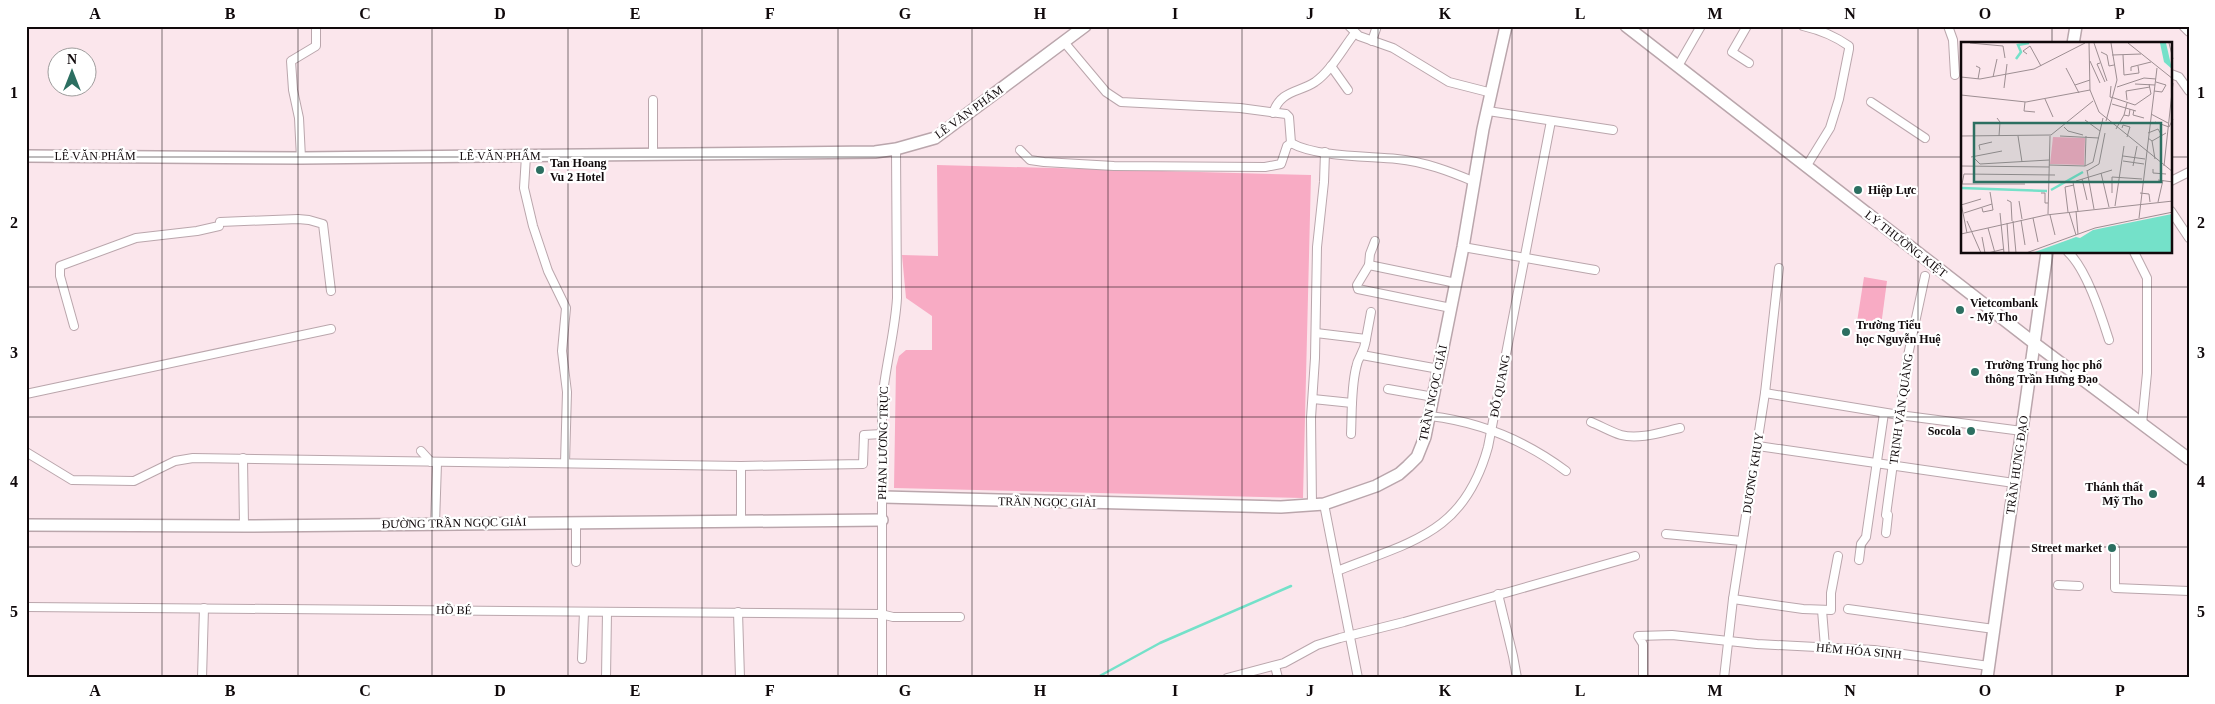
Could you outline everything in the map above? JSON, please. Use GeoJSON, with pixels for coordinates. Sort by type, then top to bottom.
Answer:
{"type":"FeatureCollection","features":[{"type":"Feature","properties":{"kind":"street"},"geometry":{"type":"LineString","coordinates":[[301,158],[300,118],[293,90],[291,61],[316,46],[316,26]]}},
{"type":"Feature","properties":{"kind":"street","name":"LÊ VĂN PHẨM"},"geometry":{"type":"LineString","coordinates":[[26,156],[301,158],[854,152],[896,149],[935,138],[1085,26]]}},
{"type":"Feature","properties":{"kind":"street"},"geometry":{"type":"LineString","coordinates":[[1349,26],[1354,33],[1400,51],[1449,82],[1492,94]]}},
{"type":"Feature","properties":{"kind":"street"},"geometry":{"type":"LineString","coordinates":[[1372,41],[1377,26]]}},
{"type":"Feature","properties":{"kind":"street","name":"TRẦN NGỌC GIẢI"},"geometry":{"type":"LineString","coordinates":[[883,497],[1281,507],[1312,506],[1324,504],[1376,486],[1399,474],[1417,457],[1430,416],[1474,182],[1506,26]]}},
{"type":"Feature","properties":{"kind":"street","name":"LÝ THƯỜNG KIỆT"},"geometry":{"type":"LineString","coordinates":[[1626,26],[2034,343],[2189,459]]}},
{"type":"Feature","properties":{"kind":"street"},"geometry":{"type":"LineString","coordinates":[[1678,66],[1700,26]]}},
{"type":"Feature","properties":{"kind":"street"},"geometry":{"type":"LineString","coordinates":[[1747,26],[1732,52],[1749,63]]}},
{"type":"Feature","properties":{"kind":"street"},"geometry":{"type":"LineString","coordinates":[[1803,26],[1822,31],[1849,46],[1850,49],[1839,99],[1830,128],[1806,167]]}},
{"type":"Feature","properties":{"kind":"street"},"geometry":{"type":"LineString","coordinates":[[1948,26],[1953,40],[1955,75]]}},
{"type":"Feature","properties":{"kind":"street"},"geometry":{"type":"LineString","coordinates":[[2073,42],[2076,26]]}},
{"type":"Feature","properties":{"kind":"street"},"geometry":{"type":"LineString","coordinates":[[2183,26],[2189,32]]}},
{"type":"Feature","properties":{"kind":"street"},"geometry":{"type":"LineString","coordinates":[[1274,112],[1280,98],[1316,81],[1330,66],[1354,33]]}},
{"type":"Feature","properties":{"kind":"street"},"geometry":{"type":"LineString","coordinates":[[1064,42],[1106,92],[1121,102],[1240,108],[1274,112],[1288,116],[1291,143]]}},
{"type":"Feature","properties":{"kind":"street"},"geometry":{"type":"LineString","coordinates":[[1330,66],[1348,90]]}},
{"type":"Feature","properties":{"kind":"street"},"geometry":{"type":"LineString","coordinates":[[2172,74],[2179,77],[2189,91]]}},
{"type":"Feature","properties":{"kind":"street"},"geometry":{"type":"LineString","coordinates":[[653,100],[653,154]]}},
{"type":"Feature","properties":{"kind":"street"},"geometry":{"type":"LineString","coordinates":[[1871,102],[1925,138]]}},
{"type":"Feature","properties":{"kind":"street"},"geometry":{"type":"LineString","coordinates":[[1488,111],[1613,130]]}},
{"type":"Feature","properties":{"kind":"street","name":"ĐỖ QUANG"},"geometry":{"type":"LineString","coordinates":[[1337,572],[1434,530],[1464,502],[1477,481],[1491,430],[1526,260],[1551,121]]}},
{"type":"Feature","properties":{"kind":"street"},"geometry":{"type":"LineString","coordinates":[[1020,150],[1030,160],[1044,162],[1114,166],[1265,167],[1281,164],[1287,146],[1291,143]]}},
{"type":"Feature","properties":{"kind":"street"},"geometry":{"type":"LineString","coordinates":[[1291,143],[1342,155],[1416,162],[1438,167],[1474,182]]}},
{"type":"Feature","properties":{"kind":"street","name":"PHAN LƯƠNG TRỰC"},"geometry":{"type":"LineString","coordinates":[[882,678],[882,434],[884,379],[896,321],[898,298],[896,149]]}},
{"type":"Feature","properties":{"kind":"street"},"geometry":{"type":"LineString","coordinates":[[1312,506],[1311,418],[1316,333],[1317,247],[1324,182],[1325,152]]}},
{"type":"Feature","properties":{"kind":"street"},"geometry":{"type":"LineString","coordinates":[[526,156],[524,188],[532,226],[548,271],[566,308],[562,351],[567,382],[565,463]]}},
{"type":"Feature","properties":{"kind":"street"},"geometry":{"type":"LineString","coordinates":[[2172,180],[2189,172]]}},
{"type":"Feature","properties":{"kind":"street"},"geometry":{"type":"LineString","coordinates":[[2172,212],[2189,238]]}},
{"type":"Feature","properties":{"kind":"street"},"geometry":{"type":"LineString","coordinates":[[74,326],[60,276],[60,266],[136,238],[198,231],[219,224],[298,219],[323,224],[332,291]]}},
{"type":"Feature","properties":{"kind":"street"},"geometry":{"type":"LineString","coordinates":[[1375,241],[1370,254],[1369,265],[1357,285],[1358,290],[1451,308]]}},
{"type":"Feature","properties":{"kind":"street"},"geometry":{"type":"LineString","coordinates":[[1463,248],[1595,270]]}},
{"type":"Feature","properties":{"kind":"street","name":"TRẦN HƯNG ĐẠO"},"geometry":{"type":"LineString","coordinates":[[1988,672],[2047,254]]}},
{"type":"Feature","properties":{"kind":"street"},"geometry":{"type":"LineString","coordinates":[[2069,254],[2094,299],[2109,340]]}},
{"type":"Feature","properties":{"kind":"street"},"geometry":{"type":"LineString","coordinates":[[2135,254],[2147,278],[2147,373],[2142,424]]}},
{"type":"Feature","properties":{"kind":"street"},"geometry":{"type":"LineString","coordinates":[[1369,265],[1456,283]]}},
{"type":"Feature","properties":{"kind":"street","name":"DƯƠNG KHUY"},"geometry":{"type":"LineString","coordinates":[[1724,678],[1733,599],[1765,393],[1778,268]]}},
{"type":"Feature","properties":{"kind":"street","name":"TRỊNH VĂN QUẢNG"},"geometry":{"type":"LineString","coordinates":[[1886,533],[1899,415],[1910,342],[1925,276]]}},
{"type":"Feature","properties":{"kind":"street"},"geometry":{"type":"LineString","coordinates":[[1350,434],[1356,366],[1362,355],[1372,312]]}},
{"type":"Feature","properties":{"kind":"street"},"geometry":{"type":"LineString","coordinates":[[26,394],[330,329]]}},
{"type":"Feature","properties":{"kind":"street"},"geometry":{"type":"LineString","coordinates":[[1316,333],[1366,339]]}},
{"type":"Feature","properties":{"kind":"street"},"geometry":{"type":"LineString","coordinates":[[1362,355],[1439,369]]}},
{"type":"Feature","properties":{"kind":"street"},"geometry":{"type":"LineString","coordinates":[[1388,389],[1434,397]]}},
{"type":"Feature","properties":{"kind":"street"},"geometry":{"type":"LineString","coordinates":[[1765,393],[1884,413],[2022,432]]}},
{"type":"Feature","properties":{"kind":"street"},"geometry":{"type":"LineString","coordinates":[[1313,399],[1352,403]]}},
{"type":"Feature","properties":{"kind":"street"},"geometry":{"type":"LineString","coordinates":[[1859,560],[1862,544],[1866,536],[1884,413]]}},
{"type":"Feature","properties":{"kind":"street"},"geometry":{"type":"LineString","coordinates":[[1430,416],[1491,430],[1543,455],[1566,471]]}},
{"type":"Feature","properties":{"kind":"street"},"geometry":{"type":"LineString","coordinates":[[1591,422],[1627,436],[1645,436],[1680,428]]}},
{"type":"Feature","properties":{"kind":"street"},"geometry":{"type":"LineString","coordinates":[[26,452],[72,480],[134,481],[175,461],[193,458],[741,466],[863,464],[864,435],[882,434]]}},
{"type":"Feature","properties":{"kind":"street"},"geometry":{"type":"LineString","coordinates":[[1758,446],[2014,483]]}},
{"type":"Feature","properties":{"kind":"street"},"geometry":{"type":"LineString","coordinates":[[421,451],[434,462],[435,524]]}},
{"type":"Feature","properties":{"kind":"street"},"geometry":{"type":"LineString","coordinates":[[244,458],[244,526]]}},
{"type":"Feature","properties":{"kind":"street"},"geometry":{"type":"LineString","coordinates":[[741,466],[741,520]]}},
{"type":"Feature","properties":{"kind":"street"},"geometry":{"type":"LineString","coordinates":[[1324,504],[1358,678]]}},
{"type":"Feature","properties":{"kind":"street","name":"ĐƯỜNG TRẦN NGỌC GIẢI"},"geometry":{"type":"LineString","coordinates":[[26,525],[244,526],[882,520]]}},
{"type":"Feature","properties":{"kind":"street"},"geometry":{"type":"LineString","coordinates":[[576,522],[576,562]]}},
{"type":"Feature","properties":{"kind":"street"},"geometry":{"type":"LineString","coordinates":[[1666,534],[1742,540]]}},
{"type":"Feature","properties":{"kind":"street"},"geometry":{"type":"LineString","coordinates":[[2115,548],[2115,588],[2189,591]]}},
{"type":"Feature","properties":{"kind":"street"},"geometry":{"type":"LineString","coordinates":[[1227,678],[1275,666],[1299,656],[1317,645],[1350,635],[1404,622],[1634,556]]}},
{"type":"Feature","properties":{"kind":"street"},"geometry":{"type":"LineString","coordinates":[[1733,599],[1803,609],[1831,610],[1831,593],[1838,556]]}},
{"type":"Feature","properties":{"kind":"street"},"geometry":{"type":"LineString","coordinates":[[2058,585],[2079,586]]}},
{"type":"Feature","properties":{"kind":"street"},"geometry":{"type":"LineString","coordinates":[[1498,594],[1517,678]]}},
{"type":"Feature","properties":{"kind":"street","name":"HỒ BÉ"},"geometry":{"type":"LineString","coordinates":[[26,607],[738,612],[960,617]]}},
{"type":"Feature","properties":{"kind":"street"},"geometry":{"type":"LineString","coordinates":[[202,678],[204,608]]}},
{"type":"Feature","properties":{"kind":"street"},"geometry":{"type":"LineString","coordinates":[[1848,609],[1994,629]]}},
{"type":"Feature","properties":{"kind":"street"},"geometry":{"type":"LineString","coordinates":[[1822,610],[1824,647]]}},
{"type":"Feature","properties":{"kind":"street"},"geometry":{"type":"LineString","coordinates":[[582,659],[584,612]]}},
{"type":"Feature","properties":{"kind":"street"},"geometry":{"type":"LineString","coordinates":[[606,678],[607,612]]}},
{"type":"Feature","properties":{"kind":"street"},"geometry":{"type":"LineString","coordinates":[[738,612],[740,678]]}},
{"type":"Feature","properties":{"kind":"street","name":"HẺM HÓA SINH"},"geometry":{"type":"LineString","coordinates":[[1643,678],[1643,644],[1638,636],[1672,635],[1729,642],[1874,650],[1988,672]]}},
{"type":"Feature","properties":{"kind":"street"},"geometry":{"type":"LineString","coordinates":[[1275,666],[1278,678]]}},
{"type":"Feature","properties":{"kind":"shaded area"},"geometry":{"type":"Polygon","coordinates":[[[937,165],[1311,175],[1303,498],[894,488],[896,367],[899,356],[906,350],[932,350],[932,316],[906,298],[902,255],[938,256],[937,165]]]}},
{"type":"Feature","properties":{"kind":"shaded area"},"geometry":{"type":"Polygon","coordinates":[[[1864,277],[1887,281],[1881,326],[1857,322],[1864,277]]]}},
{"type":"Feature","properties":{"kind":"waterway"},"geometry":{"type":"LineString","coordinates":[[1096,678],[1160,643],[1291,586]]}},
{"type":"Feature","properties":{"kind":"place","name":"Tan Hoang Vu 2 Hotel"},"geometry":{"type":"Point","coordinates":[540,170]}},
{"type":"Feature","properties":{"kind":"place","name":"Hiệp Lực"},"geometry":{"type":"Point","coordinates":[1858,190]}},
{"type":"Feature","properties":{"kind":"place","name":"Vietcombank - Mỹ Tho"},"geometry":{"type":"Point","coordinates":[1960,310]}},
{"type":"Feature","properties":{"kind":"place","name":"Trường Tiểu học Nguyễn Huệ"},"geometry":{"type":"Point","coordinates":[1846,332]}},
{"type":"Feature","properties":{"kind":"place","name":"Trường Trung học phổ thông Trần Hưng Đạo"},"geometry":{"type":"Point","coordinates":[1975,372]}},
{"type":"Feature","properties":{"kind":"place","name":"Socola"},"geometry":{"type":"Point","coordinates":[1971,431]}},
{"type":"Feature","properties":{"kind":"place","name":"Thánh thất Mỹ Tho"},"geometry":{"type":"Point","coordinates":[2153,494]}},
{"type":"Feature","properties":{"kind":"place","name":"Street market"},"geometry":{"type":"Point","coordinates":[2112,548]}}]}
